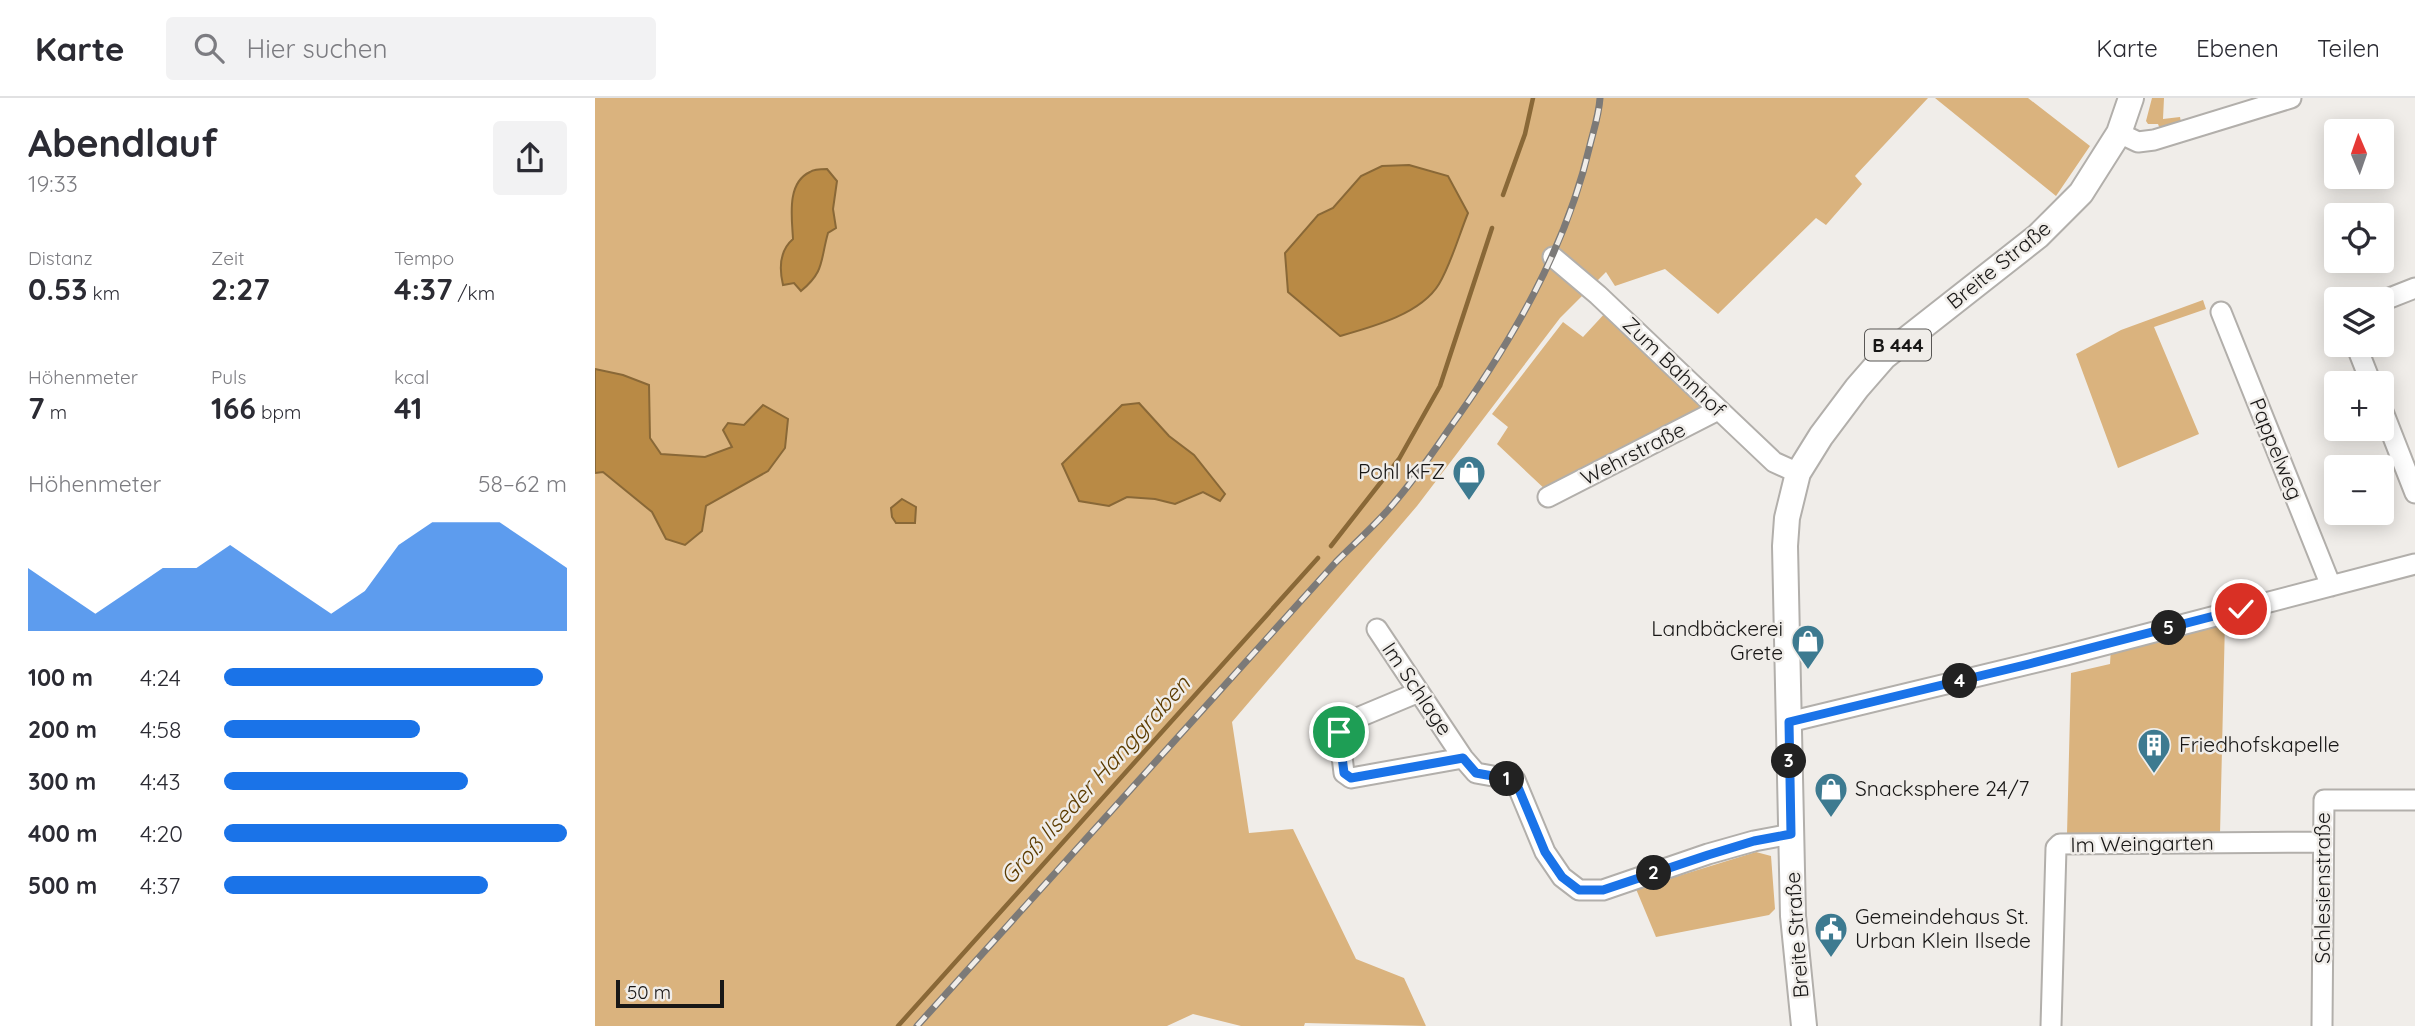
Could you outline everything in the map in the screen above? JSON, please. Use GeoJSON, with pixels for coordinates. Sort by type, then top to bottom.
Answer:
{"type":"FeatureCollection","features":[{"type":"Feature","properties":{"kind":"main road","name":"Breite Straße"},"geometry":{"type":"LineString","coordinates":[[1804,1026],[1793,916],[1785,547],[1787,518],[1798,473],[1821,436],[1884,357],[2038,236],[2081,192],[2119,133],[2131,98]]}},
{"type":"Feature","properties":{"kind":"street"},"geometry":{"type":"LineString","coordinates":[[2119,133],[2138,142],[2154,140],[2291,98]]}},
{"type":"Feature","properties":{"kind":"street","name":"Zum Bahnhof"},"geometry":{"type":"LineString","coordinates":[[1553,257],[1598,295],[1774,462],[1798,473]]}},
{"type":"Feature","properties":{"kind":"street"},"geometry":{"type":"LineString","coordinates":[[2394,296],[2415,288]]}},
{"type":"Feature","properties":{"kind":"street","name":"Pappelweg"},"geometry":{"type":"LineString","coordinates":[[2221,312],[2331,586]]}},
{"type":"Feature","properties":{"kind":"street","name":"Wehrstraße"},"geometry":{"type":"LineString","coordinates":[[1548,497],[1718,410]]}},
{"type":"Feature","properties":{"kind":"street"},"geometry":{"type":"LineString","coordinates":[[2394,440],[2415,493]]}},
{"type":"Feature","properties":{"kind":"street"},"geometry":{"type":"LineString","coordinates":[[1789,722],[2041,661],[2415,564]]}},
{"type":"Feature","properties":{"kind":"street","name":"Im Schlage"},"geometry":{"type":"LineString","coordinates":[[1377,629],[1463,758],[1476,773],[1515,780],[1545,852],[1562,877],[1579,890],[1603,890],[1754,841],[1791,834]]}},
{"type":"Feature","properties":{"kind":"street"},"geometry":{"type":"LineString","coordinates":[[1419,692],[1345,723],[1339,732],[1344,773],[1351,778],[1463,758]]}},
{"type":"Feature","properties":{"kind":"street","name":"Schlesienstraße"},"geometry":{"type":"LineString","coordinates":[[2322,1026],[2324,800],[2415,800]]}},
{"type":"Feature","properties":{"kind":"street","name":"Im Weingarten"},"geometry":{"type":"LineString","coordinates":[[2051,1026],[2056,848],[2060,844],[2323,842]]}},
{"type":"Feature","properties":{"kind":"shaded area"},"geometry":{"type":"Polygon","coordinates":[[[595,98],[1928,98],[1855,176],[1862,184],[1826,225],[1816,218],[1718,314],[1665,269],[1615,286],[1606,272],[1560,318],[1417,506],[1232,722],[1249,833],[1293,829],[1356,959],[1404,978],[1426,1026],[1305,1023],[1304,1026],[1241,1026],[1193,1014],[1167,1026],[595,1026],[595,98]]]}},
{"type":"Feature","properties":{"kind":"shaded area"},"geometry":{"type":"Polygon","coordinates":[[[1935,98],[2028,98],[2090,146],[2056,196],[1935,98]]]}},
{"type":"Feature","properties":{"kind":"shaded area"},"geometry":{"type":"Polygon","coordinates":[[[2152,98],[2164,98],[2163,119],[2180,117],[2181,122],[2160,129],[2158,124],[2148,124],[2146,121],[2152,98]]]}},
{"type":"Feature","properties":{"kind":"shaded area"},"geometry":{"type":"Polygon","coordinates":[[[1409,165],[1448,176],[1468,213],[1451,259],[1439,284],[1420,304],[1395,318],[1340,336],[1288,292],[1285,253],[1318,215],[1333,208],[1361,176],[1382,166],[1409,165]]]}},
{"type":"Feature","properties":{"kind":"shaded area"},"geometry":{"type":"Polygon","coordinates":[[[827,169],[837,181],[833,209],[836,228],[828,233],[818,271],[801,291],[794,283],[783,285],[781,272],[783,254],[793,239],[794,192],[802,177],[814,170],[827,169]]]}},
{"type":"Feature","properties":{"kind":"shaded area"},"geometry":{"type":"Polygon","coordinates":[[[2203,300],[2206,309],[2154,327],[2199,434],[2118,468],[2076,354],[2121,330],[2203,300]]]}},
{"type":"Feature","properties":{"kind":"shaded area"},"geometry":{"type":"Polygon","coordinates":[[[1607,311],[1707,407],[1548,492],[1497,444],[1508,427],[1492,414],[1563,322],[1583,337],[1607,311]]]}},
{"type":"Feature","properties":{"kind":"shaded area"},"geometry":{"type":"Polygon","coordinates":[[[595,369],[623,375],[649,385],[650,438],[661,454],[705,457],[732,447],[723,430],[728,423],[744,425],[763,405],[788,419],[785,448],[768,471],[706,506],[702,531],[685,545],[666,539],[652,512],[603,472],[595,473],[595,369]]]}},
{"type":"Feature","properties":{"kind":"shaded area"},"geometry":{"type":"Polygon","coordinates":[[[1139,403],[1169,436],[1194,455],[1225,494],[1220,501],[1203,492],[1175,504],[1127,497],[1109,506],[1079,501],[1062,464],[1122,405],[1139,403]]]}},
{"type":"Feature","properties":{"kind":"shaded area"},"geometry":{"type":"Polygon","coordinates":[[[902,499],[916,507],[915,523],[896,523],[892,517],[891,508],[902,499]]]}},
{"type":"Feature","properties":{"kind":"shaded area"},"geometry":{"type":"Polygon","coordinates":[[[2225,621],[2220,834],[2067,835],[2071,673],[2110,664],[2111,647],[2225,621]]]}},
{"type":"Feature","properties":{"kind":"shaded area"},"geometry":{"type":"Polygon","coordinates":[[[1756,852],[1771,856],[1775,909],[1769,915],[1656,937],[1636,889],[1756,852]]]}},
{"type":"Feature","properties":{"kind":"waterway","name":"Groß Ilseder Hanggraben"},"geometry":{"type":"LineString","coordinates":[[1503,195],[1525,134],[1533,98]]}},
{"type":"Feature","properties":{"kind":"waterway","name":"Groß Ilseder Hanggraben"},"geometry":{"type":"LineString","coordinates":[[1331,546],[1399,459],[1440,386],[1492,228]]}},
{"type":"Feature","properties":{"kind":"waterway","name":"Groß Ilseder Hanggraben"},"geometry":{"type":"LineString","coordinates":[[898,1026],[1318,558]]}},
{"type":"Feature","properties":{"kind":"railway"},"geometry":{"type":"LineString","coordinates":[[917,1026],[1336,562],[1388,510],[1420,470],[1494,363],[1534,294],[1567,221],[1580,184],[1600,98]]}},
{"type":"Feature","properties":{"kind":"place","name":"Pohl KFZ"},"geometry":{"type":"Point","coordinates":[1469,502]}},
{"type":"Feature","properties":{"kind":"place","name":"Landbäckerei Grete"},"geometry":{"type":"Point","coordinates":[1808,671]}},
{"type":"Feature","properties":{"kind":"place","name":"Friedhofskapelle"},"geometry":{"type":"Point","coordinates":[2154,775]}},
{"type":"Feature","properties":{"kind":"place","name":"Snacksphere 24/7"},"geometry":{"type":"Point","coordinates":[1831,819]}},
{"type":"Feature","properties":{"kind":"place","name":"Gemeindehaus St. Urban Klein Ilsede"},"geometry":{"type":"Point","coordinates":[1831,959]}},
{"type":"Feature","properties":{"kind":"route"},"geometry":{"type":"LineString","coordinates":[[1339,732],[1344,773],[1351,778],[1463,758],[1476,773],[1515,780],[1545,852],[1562,877],[1579,890],[1603,890],[1754,841],[1791,834],[1789,722],[2241,609]]}}]}
